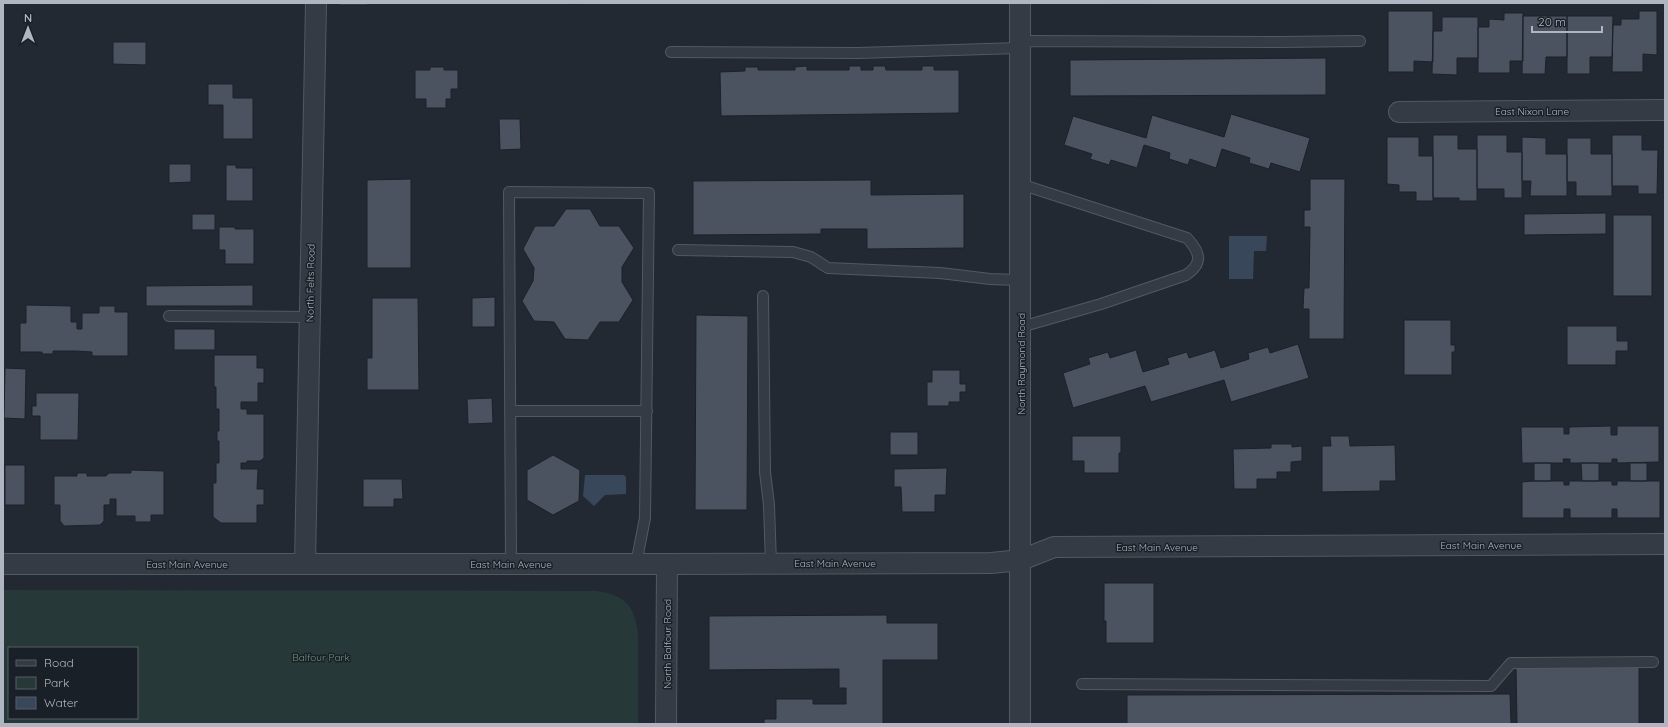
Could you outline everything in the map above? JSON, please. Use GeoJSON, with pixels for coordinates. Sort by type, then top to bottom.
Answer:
{"type":"FeatureCollection","features":[{"type":"Feature","properties":{"kind":"street","name":"North Felts Road"},"geometry":{"type":"LineString","coordinates":[[305,563],[316,3]]}},
{"type":"Feature","properties":{"kind":"street","name":"North Raymond Road"},"geometry":{"type":"LineString","coordinates":[[1020,3],[1020,724]]}},
{"type":"Feature","properties":{"kind":"street","name":"East Nixon Lane"},"geometry":{"type":"LineString","coordinates":[[1399,112],[1665,110]]}},
{"type":"Feature","properties":{"kind":"street","name":"East Main Avenue"},"geometry":{"type":"LineString","coordinates":[[3,564],[991,563],[1021,560],[1054,547],[1665,544]]}},
{"type":"Feature","properties":{"kind":"street","name":"North Balfour Road"},"geometry":{"type":"LineString","coordinates":[[666,724],[667,564]]}},
{"type":"Feature","properties":{"kind":"lane"},"geometry":{"type":"LineString","coordinates":[[671,52],[858,53],[1020,44],[1360,40]]}},
{"type":"Feature","properties":{"kind":"lane"},"geometry":{"type":"LineString","coordinates":[[1020,184],[1187,238],[1195,247],[1198,257],[1198,263],[1194,270],[1186,275],[1101,304],[1021,327]]}},
{"type":"Feature","properties":{"kind":"lane"},"geometry":{"type":"LineString","coordinates":[[511,564],[509,192],[649,192],[645,518],[636,564]]}},
{"type":"Feature","properties":{"kind":"lane"},"geometry":{"type":"LineString","coordinates":[[678,250],[793,252],[811,257],[828,268],[940,273],[990,279],[1020,280]]}},
{"type":"Feature","properties":{"kind":"lane"},"geometry":{"type":"LineString","coordinates":[[762,296],[765,472],[769,505],[771,564]]}},
{"type":"Feature","properties":{"kind":"lane"},"geometry":{"type":"LineString","coordinates":[[169,316],[310,317]]}},
{"type":"Feature","properties":{"kind":"lane"},"geometry":{"type":"LineString","coordinates":[[510,411],[647,411]]}},
{"type":"Feature","properties":{"kind":"lane"},"geometry":{"type":"LineString","coordinates":[[1082,684],[1491,686],[1511,663],[1653,662]]}},
{"type":"Feature","properties":{"kind":"green space","name":"Balfour Park"},"geometry":{"type":"Polygon","coordinates":[[[3,590],[596,591],[606,593],[615,595],[627,604],[631,609],[637,625],[638,724],[3,724],[3,590]]]}},
{"type":"Feature","properties":{"kind":"water"},"geometry":{"type":"Polygon","coordinates":[[[1229,236],[1267,236],[1266,251],[1254,251],[1253,279],[1229,279],[1229,236]]]}},
{"type":"Feature","properties":{"kind":"water"},"geometry":{"type":"Polygon","coordinates":[[[585,475],[624,475],[626,477],[626,494],[605,495],[594,506],[583,496],[585,475]]]}},
{"type":"Feature","properties":{"kind":"building"},"geometry":{"type":"Polygon","coordinates":[[[339,3],[368,3],[368,5],[339,5],[339,3]]]}},
{"type":"Feature","properties":{"kind":"building"},"geometry":{"type":"Polygon","coordinates":[[[582,3],[582,4],[568,4],[582,3]]]}},
{"type":"Feature","properties":{"kind":"building"},"geometry":{"type":"Polygon","coordinates":[[[1148,3],[1148,4],[1109,4],[1148,3]]]}},
{"type":"Feature","properties":{"kind":"building"},"geometry":{"type":"Polygon","coordinates":[[[1388,11],[1433,11],[1433,62],[1414,61],[1414,72],[1388,72],[1388,11]]]}},
{"type":"Feature","properties":{"kind":"building"},"geometry":{"type":"Polygon","coordinates":[[[1639,11],[1657,11],[1657,55],[1643,54],[1643,72],[1612,72],[1613,25],[1621,25],[1621,19],[1639,19],[1639,11]]]}},
{"type":"Feature","properties":{"kind":"building"},"geometry":{"type":"Polygon","coordinates":[[[1504,13],[1523,13],[1523,61],[1510,61],[1510,73],[1478,73],[1478,27],[1489,27],[1489,19],[1504,20],[1504,13]]]}},
{"type":"Feature","properties":{"kind":"building"},"geometry":{"type":"Polygon","coordinates":[[[1523,16],[1567,16],[1567,57],[1546,57],[1545,74],[1522,74],[1523,16]]]}},
{"type":"Feature","properties":{"kind":"building"},"geometry":{"type":"Polygon","coordinates":[[[1567,16],[1613,16],[1612,57],[1590,57],[1590,74],[1567,74],[1567,16]]]}},
{"type":"Feature","properties":{"kind":"building"},"geometry":{"type":"Polygon","coordinates":[[[1442,17],[1478,17],[1478,58],[1457,58],[1457,75],[1432,74],[1433,31],[1442,31],[1442,17]]]}},
{"type":"Feature","properties":{"kind":"building"},"geometry":{"type":"Polygon","coordinates":[[[113,42],[146,42],[146,65],[113,64],[113,42]]]}},
{"type":"Feature","properties":{"kind":"building"},"geometry":{"type":"Polygon","coordinates":[[[1326,58],[1326,95],[1070,96],[1070,60],[1326,58]]]}},
{"type":"Feature","properties":{"kind":"building"},"geometry":{"type":"Polygon","coordinates":[[[807,66],[807,70],[849,70],[849,66],[861,66],[861,70],[873,70],[873,66],[885,66],[886,70],[922,70],[922,66],[934,66],[934,70],[959,70],[959,113],[721,116],[720,72],[745,71],[745,67],[758,67],[758,70],[795,70],[795,67],[807,66]]]}},
{"type":"Feature","properties":{"kind":"building"},"geometry":{"type":"Polygon","coordinates":[[[430,67],[444,67],[444,70],[458,70],[458,89],[451,89],[451,99],[446,99],[446,108],[426,108],[426,99],[415,99],[415,70],[430,70],[430,67]]]}},
{"type":"Feature","properties":{"kind":"building"},"geometry":{"type":"Polygon","coordinates":[[[208,84],[233,84],[233,98],[253,98],[253,139],[223,139],[223,105],[208,105],[208,84]]]}},
{"type":"Feature","properties":{"kind":"building"},"geometry":{"type":"Polygon","coordinates":[[[1231,114],[1310,138],[1300,172],[1271,163],[1269,169],[1249,163],[1250,158],[1222,149],[1216,168],[1190,159],[1188,165],[1169,159],[1170,153],[1144,145],[1137,168],[1111,160],[1109,165],[1090,159],[1092,154],[1064,145],[1073,116],[1146,138],[1152,115],[1224,137],[1231,114]]]}},
{"type":"Feature","properties":{"kind":"building"},"geometry":{"type":"Polygon","coordinates":[[[499,119],[520,119],[521,149],[500,150],[499,119]]]}},
{"type":"Feature","properties":{"kind":"building"},"geometry":{"type":"Polygon","coordinates":[[[1433,135],[1458,135],[1458,149],[1477,149],[1477,201],[1459,201],[1459,198],[1433,198],[1433,135]]]}},
{"type":"Feature","properties":{"kind":"building"},"geometry":{"type":"Polygon","coordinates":[[[1477,135],[1507,135],[1507,152],[1522,152],[1522,198],[1504,198],[1504,189],[1477,189],[1477,135]]]}},
{"type":"Feature","properties":{"kind":"building"},"geometry":{"type":"Polygon","coordinates":[[[1612,135],[1642,135],[1642,150],[1658,150],[1657,194],[1638,194],[1638,186],[1612,186],[1612,135]]]}},
{"type":"Feature","properties":{"kind":"building"},"geometry":{"type":"Polygon","coordinates":[[[1387,137],[1419,137],[1419,156],[1433,156],[1433,201],[1416,201],[1416,192],[1399,192],[1399,185],[1387,184],[1387,137]]]}},
{"type":"Feature","properties":{"kind":"building"},"geometry":{"type":"Polygon","coordinates":[[[1522,137],[1546,138],[1546,154],[1567,154],[1567,196],[1530,196],[1531,181],[1522,181],[1522,137]]]}},
{"type":"Feature","properties":{"kind":"building"},"geometry":{"type":"Polygon","coordinates":[[[1567,138],[1591,138],[1591,154],[1612,154],[1612,196],[1576,196],[1576,182],[1567,182],[1567,138]]]}},
{"type":"Feature","properties":{"kind":"building"},"geometry":{"type":"Polygon","coordinates":[[[169,164],[191,164],[191,182],[169,183],[169,164]]]}},
{"type":"Feature","properties":{"kind":"building"},"geometry":{"type":"Polygon","coordinates":[[[226,165],[236,165],[236,168],[253,168],[253,201],[226,201],[226,165]]]}},
{"type":"Feature","properties":{"kind":"building"},"geometry":{"type":"Polygon","coordinates":[[[411,179],[411,268],[367,268],[367,180],[411,179]]]}},
{"type":"Feature","properties":{"kind":"building"},"geometry":{"type":"Polygon","coordinates":[[[1310,179],[1345,179],[1344,339],[1309,339],[1309,309],[1303,309],[1304,288],[1309,288],[1310,227],[1304,227],[1304,210],[1310,210],[1310,179]]]}},
{"type":"Feature","properties":{"kind":"building"},"geometry":{"type":"Polygon","coordinates":[[[871,180],[871,195],[964,194],[964,248],[867,249],[867,229],[821,229],[821,234],[693,235],[693,181],[871,180]]]}},
{"type":"Feature","properties":{"kind":"building"},"geometry":{"type":"Polygon","coordinates":[[[566,209],[590,209],[600,226],[619,226],[634,248],[622,267],[622,282],[633,300],[619,322],[600,322],[588,340],[565,339],[554,322],[534,321],[522,301],[533,281],[534,268],[523,249],[535,226],[554,226],[566,209]]]}},
{"type":"Feature","properties":{"kind":"building"},"geometry":{"type":"Polygon","coordinates":[[[1606,213],[1606,234],[1524,235],[1524,214],[1606,213]]]}},
{"type":"Feature","properties":{"kind":"building"},"geometry":{"type":"Polygon","coordinates":[[[192,214],[215,214],[215,230],[192,230],[192,214]]]}},
{"type":"Feature","properties":{"kind":"building"},"geometry":{"type":"Polygon","coordinates":[[[1613,215],[1652,215],[1652,296],[1613,296],[1613,215]]]}},
{"type":"Feature","properties":{"kind":"building"},"geometry":{"type":"Polygon","coordinates":[[[219,227],[254,229],[254,264],[225,264],[225,250],[219,250],[219,227]]]}},
{"type":"Feature","properties":{"kind":"building"},"geometry":{"type":"Polygon","coordinates":[[[253,285],[253,306],[146,306],[146,286],[253,285]]]}},
{"type":"Feature","properties":{"kind":"building"},"geometry":{"type":"Polygon","coordinates":[[[495,297],[495,327],[472,327],[472,298],[495,297]]]}},
{"type":"Feature","properties":{"kind":"building"},"geometry":{"type":"Polygon","coordinates":[[[372,298],[418,298],[419,390],[367,390],[367,358],[372,358],[372,298]]]}},
{"type":"Feature","properties":{"kind":"building"},"geometry":{"type":"Polygon","coordinates":[[[26,305],[71,306],[71,322],[77,322],[77,329],[82,329],[82,313],[99,313],[99,306],[115,306],[115,312],[128,312],[128,356],[92,356],[92,352],[76,351],[53,351],[53,354],[42,354],[42,352],[20,352],[20,323],[26,323],[26,305]]]}},
{"type":"Feature","properties":{"kind":"building"},"geometry":{"type":"Polygon","coordinates":[[[696,315],[748,316],[747,510],[695,510],[696,315]]]}},
{"type":"Feature","properties":{"kind":"building"},"geometry":{"type":"Polygon","coordinates":[[[1404,320],[1451,320],[1451,345],[1455,345],[1455,352],[1452,352],[1452,375],[1404,375],[1404,320]]]}},
{"type":"Feature","properties":{"kind":"building"},"geometry":{"type":"Polygon","coordinates":[[[1567,326],[1617,326],[1617,341],[1628,341],[1628,351],[1616,351],[1616,365],[1567,365],[1567,326]]]}},
{"type":"Feature","properties":{"kind":"building"},"geometry":{"type":"Polygon","coordinates":[[[174,329],[215,329],[215,350],[174,350],[174,329]]]}},
{"type":"Feature","properties":{"kind":"building"},"geometry":{"type":"Polygon","coordinates":[[[1298,344],[1309,378],[1231,402],[1224,380],[1151,402],[1145,386],[1073,408],[1063,373],[1090,364],[1088,358],[1108,352],[1110,358],[1136,350],[1143,372],[1169,364],[1167,358],[1187,352],[1189,358],[1215,350],[1221,368],[1249,359],[1248,353],[1268,347],[1270,353],[1298,344]]]}},
{"type":"Feature","properties":{"kind":"building"},"geometry":{"type":"Polygon","coordinates":[[[214,355],[257,355],[257,368],[264,368],[264,383],[258,383],[258,402],[241,402],[241,409],[247,409],[247,414],[264,414],[264,458],[260,461],[247,461],[247,463],[241,463],[241,469],[258,469],[257,489],[264,489],[264,505],[257,505],[257,523],[221,523],[213,517],[213,483],[216,483],[216,463],[219,463],[219,441],[217,441],[217,431],[219,431],[219,409],[216,409],[214,355]]]}},
{"type":"Feature","properties":{"kind":"building"},"geometry":{"type":"Polygon","coordinates":[[[5,368],[26,369],[25,419],[4,418],[5,368]]]}},
{"type":"Feature","properties":{"kind":"building"},"geometry":{"type":"Polygon","coordinates":[[[932,370],[960,370],[960,384],[966,384],[966,392],[960,392],[960,402],[949,402],[949,406],[927,406],[927,382],[932,382],[932,370]]]}},
{"type":"Feature","properties":{"kind":"building"},"geometry":{"type":"Polygon","coordinates":[[[36,393],[79,393],[78,440],[40,440],[40,416],[32,416],[32,406],[36,406],[36,393]]]}},
{"type":"Feature","properties":{"kind":"building"},"geometry":{"type":"Polygon","coordinates":[[[492,398],[493,423],[468,424],[467,399],[492,398]]]}},
{"type":"Feature","properties":{"kind":"building"},"geometry":{"type":"Polygon","coordinates":[[[1611,426],[1611,435],[1617,435],[1617,426],[1659,426],[1659,462],[1617,463],[1617,459],[1612,459],[1612,463],[1570,463],[1570,459],[1563,459],[1564,463],[1522,463],[1521,427],[1564,427],[1564,434],[1569,434],[1569,427],[1611,426]]]}},
{"type":"Feature","properties":{"kind":"building"},"geometry":{"type":"Polygon","coordinates":[[[890,432],[918,432],[918,455],[890,455],[890,432]]]}},
{"type":"Feature","properties":{"kind":"building"},"geometry":{"type":"Polygon","coordinates":[[[1072,436],[1121,436],[1119,473],[1084,473],[1084,461],[1072,461],[1072,436]]]}},
{"type":"Feature","properties":{"kind":"building"},"geometry":{"type":"Polygon","coordinates":[[[1330,436],[1349,436],[1350,446],[1395,445],[1396,481],[1380,481],[1380,491],[1322,492],[1322,446],[1331,446],[1330,436]]]}},
{"type":"Feature","properties":{"kind":"building"},"geometry":{"type":"Polygon","coordinates":[[[1271,444],[1292,444],[1292,447],[1302,446],[1302,461],[1291,462],[1291,472],[1277,472],[1277,479],[1257,479],[1257,489],[1234,489],[1233,449],[1271,448],[1271,444]]]}},
{"type":"Feature","properties":{"kind":"building"},"geometry":{"type":"Polygon","coordinates":[[[553,455],[580,470],[579,501],[553,515],[527,500],[527,470],[553,455]]]}},
{"type":"Feature","properties":{"kind":"building"},"geometry":{"type":"Polygon","coordinates":[[[1534,463],[1551,463],[1551,481],[1534,481],[1534,463]]]}},
{"type":"Feature","properties":{"kind":"building"},"geometry":{"type":"Polygon","coordinates":[[[1581,463],[1599,463],[1599,481],[1582,481],[1581,463]]]}},
{"type":"Feature","properties":{"kind":"building"},"geometry":{"type":"Polygon","coordinates":[[[1630,463],[1647,463],[1647,481],[1630,481],[1630,463]]]}},
{"type":"Feature","properties":{"kind":"building"},"geometry":{"type":"Polygon","coordinates":[[[5,465],[25,465],[25,505],[5,505],[5,465]]]}},
{"type":"Feature","properties":{"kind":"building"},"geometry":{"type":"Polygon","coordinates":[[[947,468],[946,495],[935,495],[935,512],[902,512],[901,487],[894,487],[894,469],[947,468]]]}},
{"type":"Feature","properties":{"kind":"building"},"geometry":{"type":"Polygon","coordinates":[[[131,470],[164,471],[164,515],[151,515],[151,522],[135,522],[135,516],[116,516],[116,499],[110,499],[110,505],[104,505],[104,521],[100,525],[64,526],[60,521],[60,505],[54,505],[54,476],[77,476],[77,473],[87,473],[87,476],[106,476],[109,473],[131,473],[131,470]]]}},
{"type":"Feature","properties":{"kind":"building"},"geometry":{"type":"Polygon","coordinates":[[[363,479],[402,479],[403,499],[394,499],[394,507],[363,507],[363,479]]]}},
{"type":"Feature","properties":{"kind":"building"},"geometry":{"type":"Polygon","coordinates":[[[1564,481],[1564,485],[1569,485],[1569,481],[1612,481],[1612,485],[1617,485],[1617,481],[1660,481],[1660,518],[1617,518],[1617,509],[1612,509],[1612,518],[1570,518],[1570,509],[1564,509],[1564,518],[1522,518],[1522,482],[1564,481]]]}},
{"type":"Feature","properties":{"kind":"building"},"geometry":{"type":"Polygon","coordinates":[[[1104,583],[1154,583],[1154,643],[1106,643],[1106,621],[1104,621],[1104,583]]]}},
{"type":"Feature","properties":{"kind":"building"},"geometry":{"type":"Polygon","coordinates":[[[887,615],[887,623],[938,623],[938,660],[883,660],[883,724],[764,724],[764,719],[776,719],[776,699],[813,699],[813,704],[846,704],[846,688],[839,688],[839,669],[709,670],[709,616],[887,615]]]}},
{"type":"Feature","properties":{"kind":"building"},"geometry":{"type":"Polygon","coordinates":[[[1516,667],[1639,667],[1639,724],[1517,724],[1516,667]]]}},
{"type":"Feature","properties":{"kind":"building"},"geometry":{"type":"Polygon","coordinates":[[[1510,694],[1511,724],[1127,724],[1127,695],[1510,694]]]}}]}
